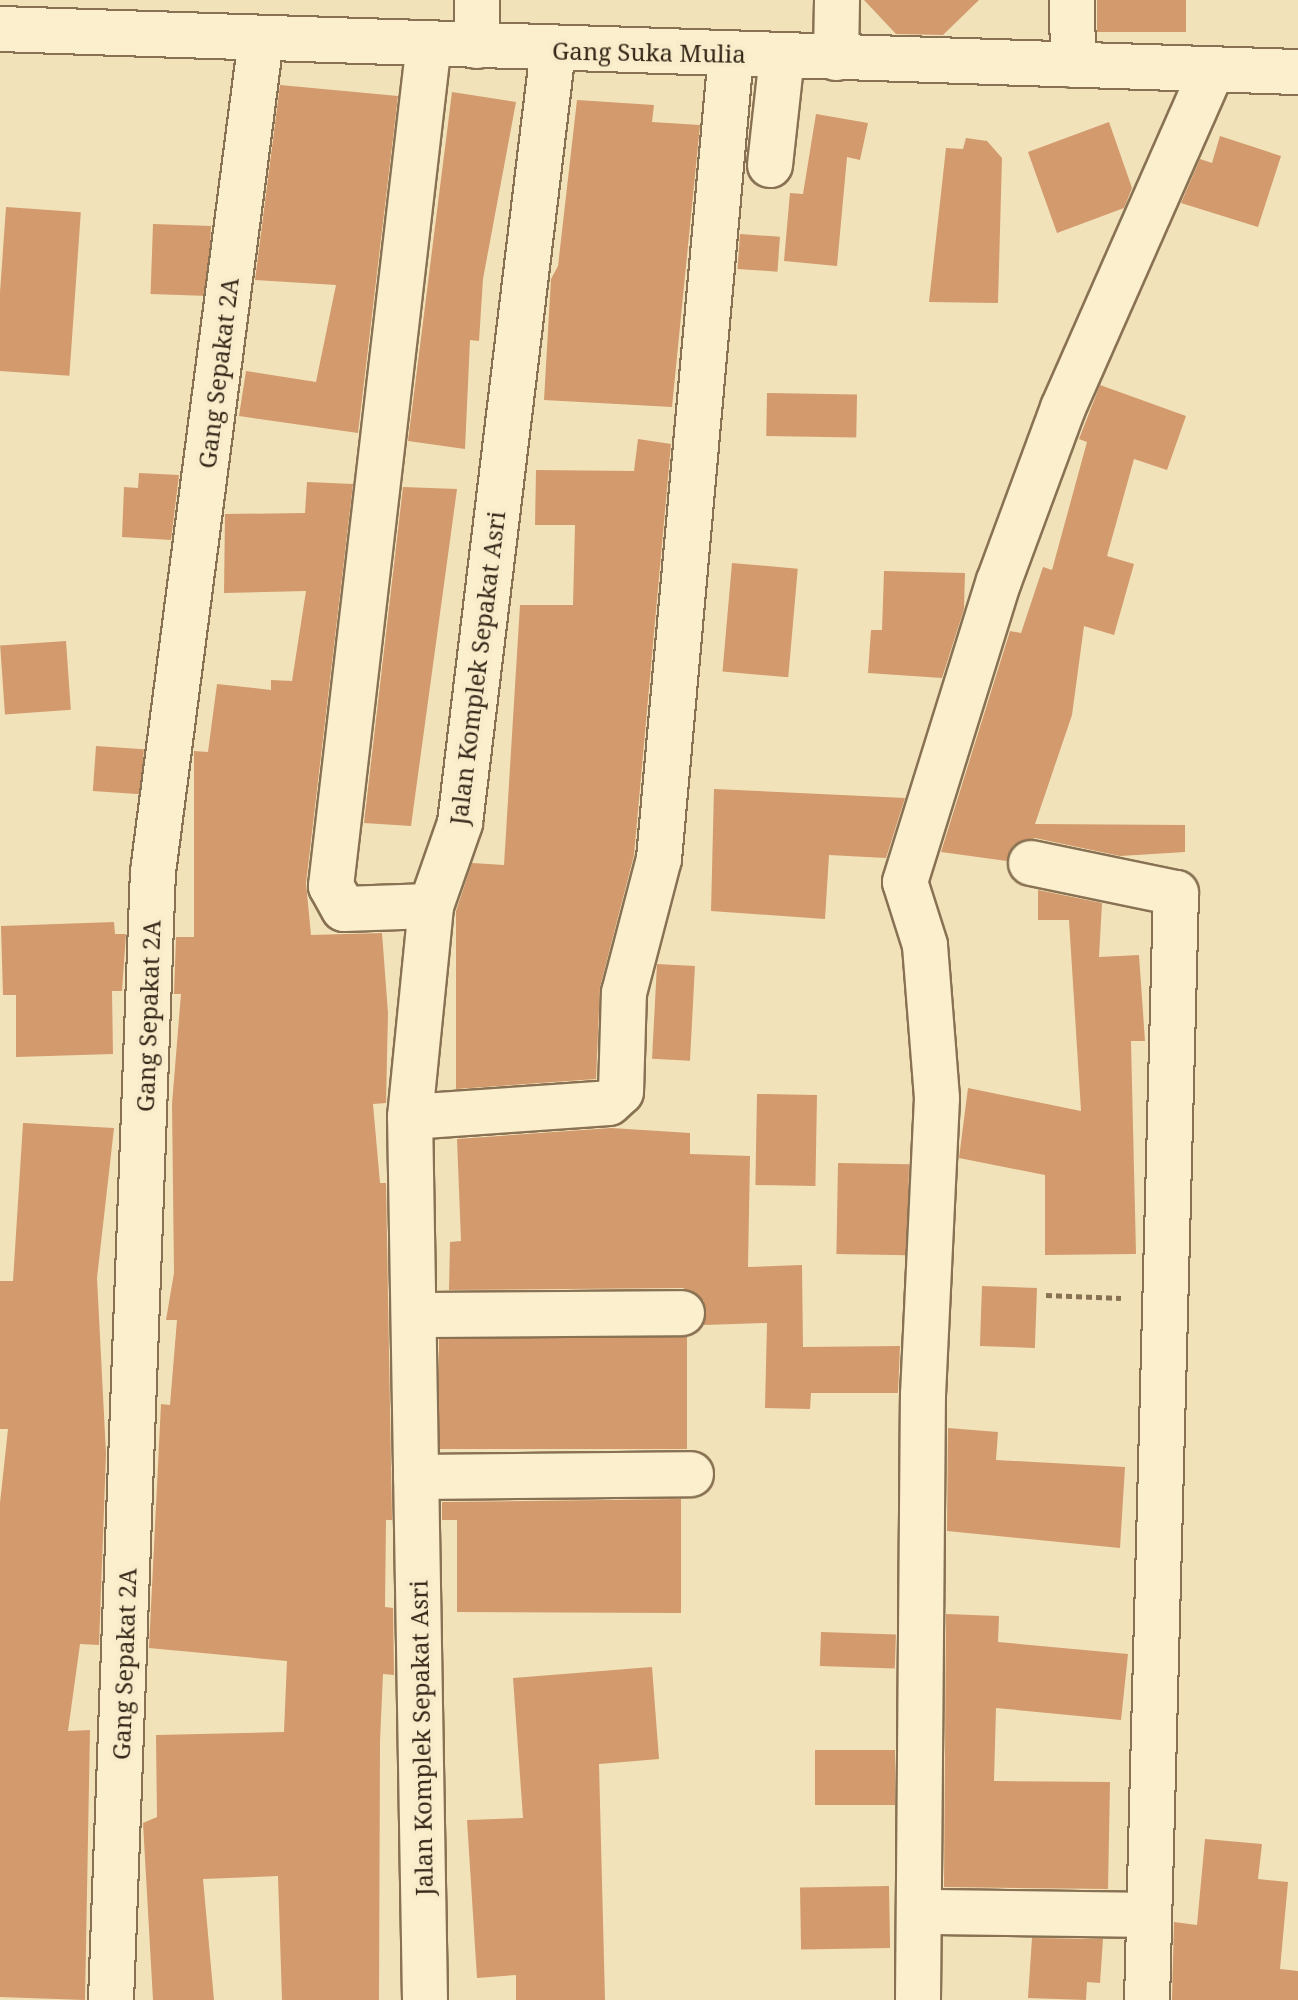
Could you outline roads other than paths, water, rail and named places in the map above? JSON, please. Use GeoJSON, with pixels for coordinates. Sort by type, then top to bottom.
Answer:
{"type":"FeatureCollection","features":[{"type":"Feature","properties":{"kind":"street"},"geometry":{"type":"LineString","coordinates":[[477,0],[477,46]]}},
{"type":"Feature","properties":{"kind":"street"},"geometry":{"type":"LineString","coordinates":[[836,58],[837,0]]}},
{"type":"Feature","properties":{"kind":"street"},"geometry":{"type":"LineString","coordinates":[[1072,0],[1073,65]]}},
{"type":"Feature","properties":{"kind":"street","name":"Gang Suka Mulia"},"geometry":{"type":"LineString","coordinates":[[0,29],[205,16],[261,39],[1298,72]]}},
{"type":"Feature","properties":{"kind":"street","name":"Gang Sepakat 2A"},"geometry":{"type":"LineString","coordinates":[[111,2000],[153,872],[261,39]]}},
{"type":"Feature","properties":{"kind":"street"},"geometry":{"type":"LineString","coordinates":[[429,43],[331,886],[344,909],[431,906]]}},
{"type":"Feature","properties":{"kind":"street","name":"Jalan Komplek Sepakat Asri"},"geometry":{"type":"LineString","coordinates":[[425,2000],[410,1117],[431,906],[460,823],[553,50]]}},
{"type":"Feature","properties":{"kind":"street"},"geometry":{"type":"LineString","coordinates":[[410,1117],[609,1103],[621,1092],[624,993],[659,859],[731,54]]}},
{"type":"Feature","properties":{"kind":"street"},"geometry":{"type":"LineString","coordinates":[[770,165],[782,56]]}},
{"type":"Feature","properties":{"kind":"street"},"geometry":{"type":"LineString","coordinates":[[918,2000],[923,1395],[937,1098],[925,945],[905,882],[999,581],[1063,408],[1212,70]]}},
{"type":"Feature","properties":{"kind":"street"},"geometry":{"type":"LineString","coordinates":[[1031,863],[1176,893],[1147,2000]]}},
{"type":"Feature","properties":{"kind":"street"},"geometry":{"type":"LineString","coordinates":[[414,1315],[682,1313]]}},
{"type":"Feature","properties":{"kind":"street"},"geometry":{"type":"LineString","coordinates":[[416,1477],[691,1474]]}},
{"type":"Feature","properties":{"kind":"street"},"geometry":{"type":"LineString","coordinates":[[939,1912],[1149,1915]]}}]}
